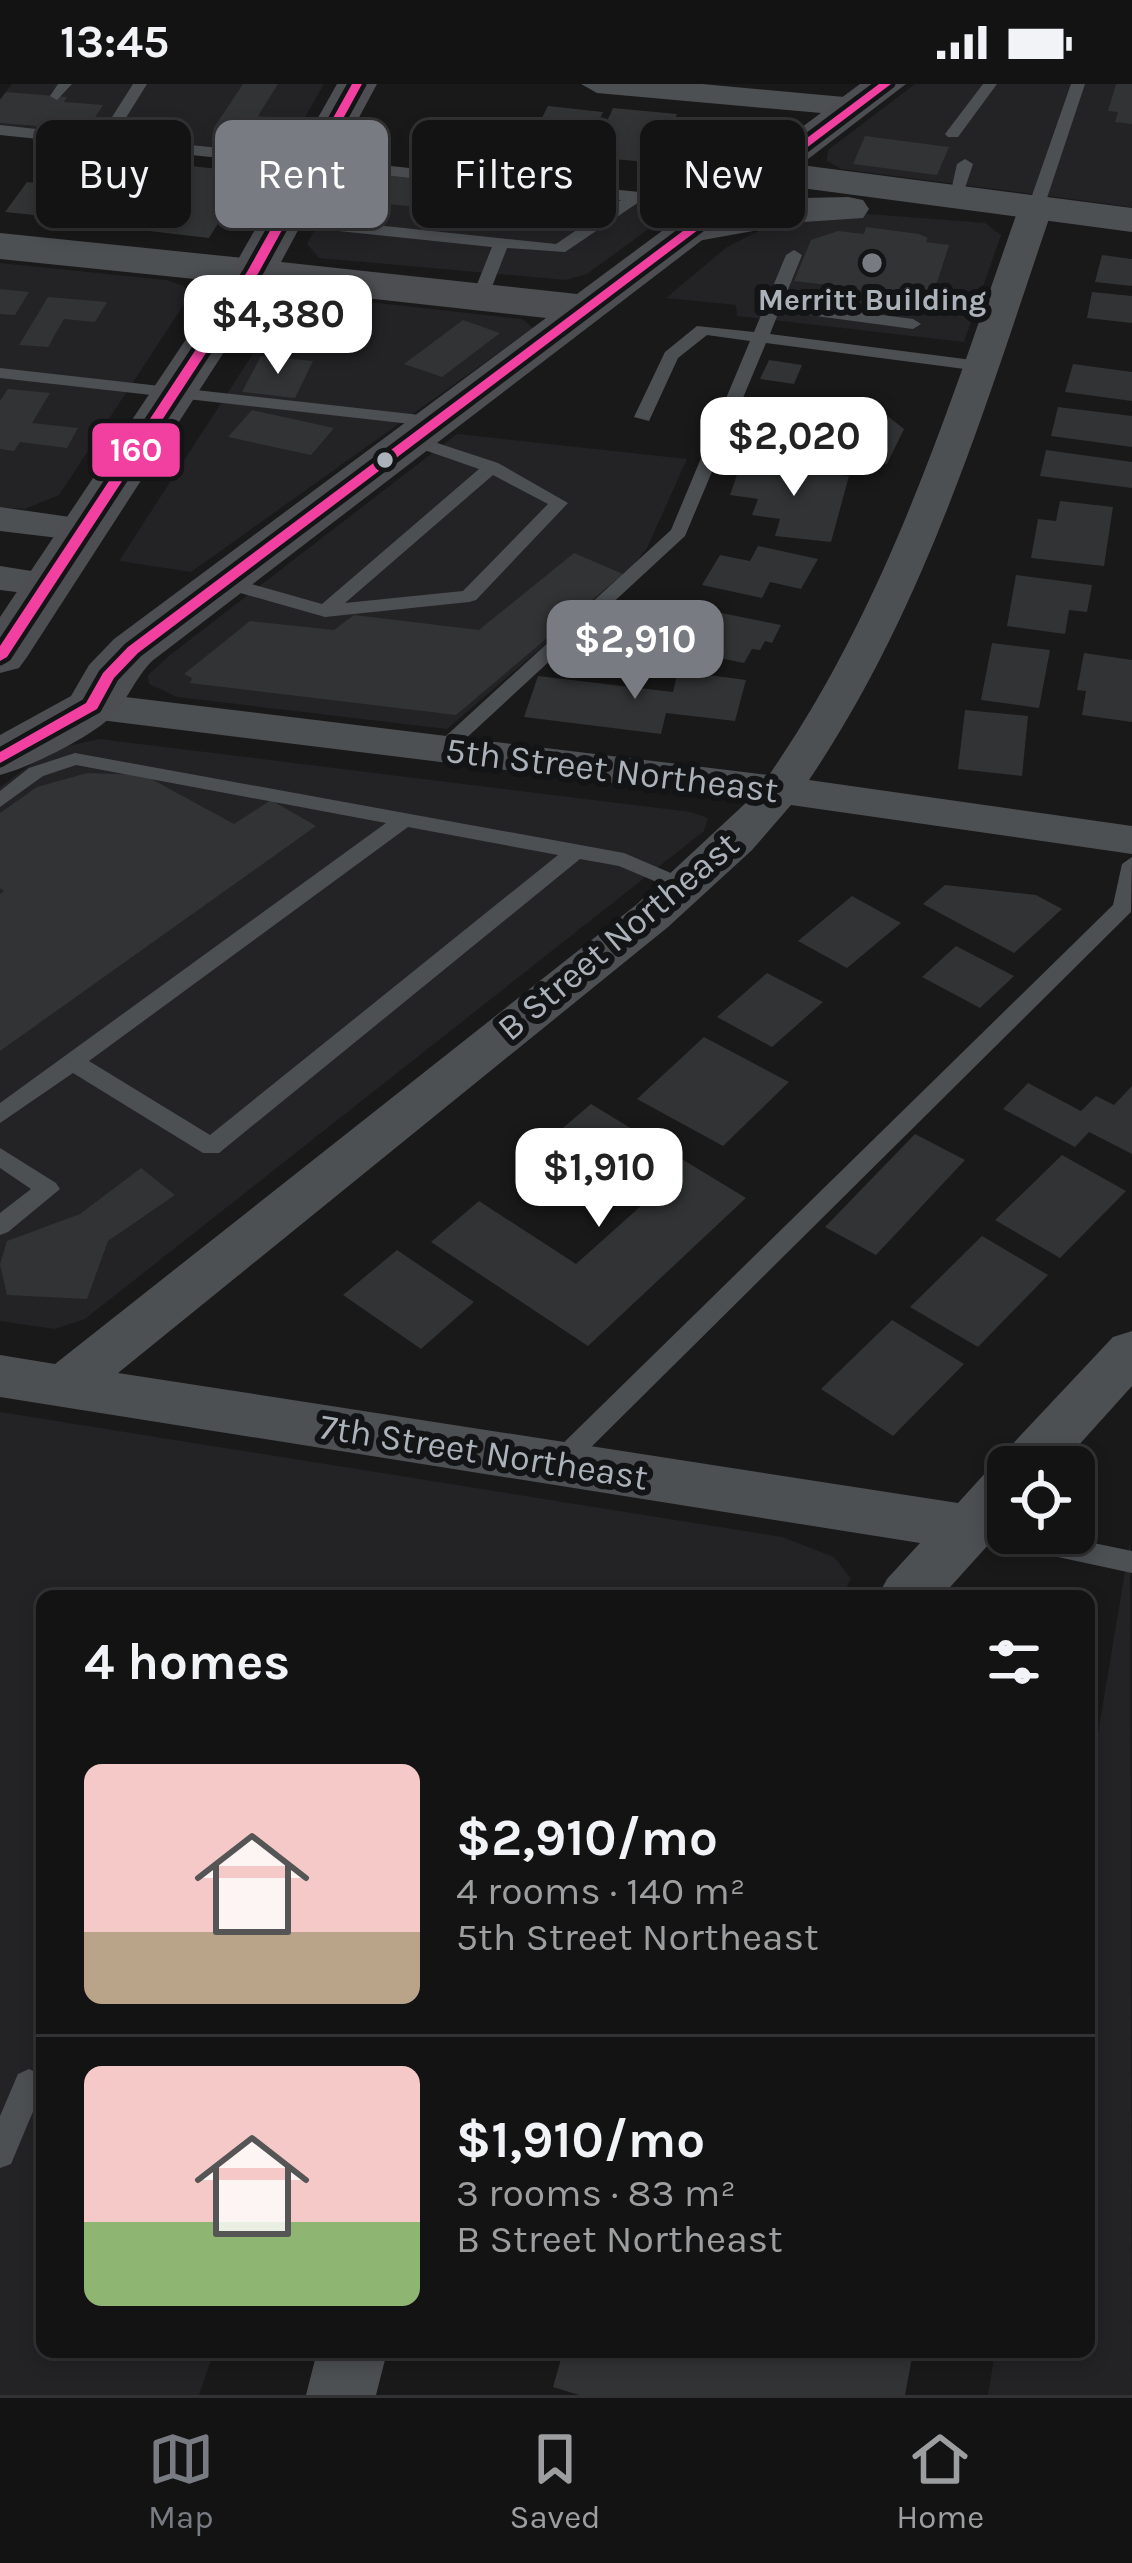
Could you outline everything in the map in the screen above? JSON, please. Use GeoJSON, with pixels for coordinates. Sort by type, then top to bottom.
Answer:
{"type":"FeatureCollection","features":[{"type":"Feature","properties":{"kind":"main road"},"geometry":{"type":"LineString","coordinates":[[337,120],[357,84]]}},
{"type":"Feature","properties":{"kind":"main road"},"geometry":{"type":"LineString","coordinates":[[805,146],[871,96]]}},
{"type":"Feature","properties":{"kind":"main road"},"geometry":{"type":"LineString","coordinates":[[0,657],[24,581],[84,529],[253,272],[277,228]]}},
{"type":"Feature","properties":{"kind":"main road"},"geometry":{"type":"LineString","coordinates":[[0,758],[92,706],[108,676],[133,650],[695,228]]}},
{"type":"Feature","properties":{"kind":"main road"},"geometry":{"type":"LineString","coordinates":[[253,272],[586,309]]}},
{"type":"Feature","properties":{"kind":"street"},"geometry":{"type":"LineString","coordinates":[[597,84],[871,96]]}},
{"type":"Feature","properties":{"kind":"street"},"geometry":{"type":"LineString","coordinates":[[805,174],[960,181],[1036,208]]}},
{"type":"Feature","properties":{"kind":"street"},"geometry":{"type":"LineString","coordinates":[[805,210],[1036,208],[1132,220]]}},
{"type":"Feature","properties":{"kind":"street","name":"B Street Northeast"},"geometry":{"type":"LineString","coordinates":[[65,1387],[685,886],[780,790],[840,699],[884,618],[1036,208]]}},
{"type":"Feature","properties":{"kind":"street"},"geometry":{"type":"LineString","coordinates":[[3,251],[253,272]]}},
{"type":"Feature","properties":{"kind":"street"},"geometry":{"type":"LineString","coordinates":[[0,519],[84,529]]}},
{"type":"Feature","properties":{"kind":"street","name":"5th Street Northeast"},"geometry":{"type":"LineString","coordinates":[[92,706],[780,790],[1132,840]]}},
{"type":"Feature","properties":{"kind":"street"},"geometry":{"type":"LineString","coordinates":[[1044,1446],[1132,1351]]}},
{"type":"Feature","properties":{"kind":"street","name":"7th Street Northeast"},"geometry":{"type":"LineString","coordinates":[[0,1376],[969,1528]]}},
{"type":"Feature","properties":{"kind":"street"},"geometry":{"type":"LineString","coordinates":[[912,1590],[987,1509]]}},
{"type":"Feature","properties":{"kind":"street"},"geometry":{"type":"LineString","coordinates":[[341,2395],[350,2358]]}},
{"type":"Feature","properties":{"kind":"lane"},"geometry":{"type":"LineString","coordinates":[[117,120],[140,84]]}},
{"type":"Feature","properties":{"kind":"lane"},"geometry":{"type":"LineString","coordinates":[[953,134],[990,84]]}},
{"type":"Feature","properties":{"kind":"lane"},"geometry":{"type":"LineString","coordinates":[[1036,208],[1078,84]]}},
{"type":"Feature","properties":{"kind":"lane"},"geometry":{"type":"LineString","coordinates":[[0,130],[36,134]]}},
{"type":"Feature","properties":{"kind":"lane"},"geometry":{"type":"LineString","coordinates":[[388,169],[640,197]]}},
{"type":"Feature","properties":{"kind":"lane"},"geometry":{"type":"LineString","coordinates":[[358,228],[559,249],[636,196]]}},
{"type":"Feature","properties":{"kind":"lane"},"geometry":{"type":"LineString","coordinates":[[479,297],[501,243]]}},
{"type":"Feature","properties":{"kind":"lane"},"geometry":{"type":"LineString","coordinates":[[442,750],[679,532],[794,255]]}},
{"type":"Feature","properties":{"kind":"lane"},"geometry":{"type":"LineString","coordinates":[[772,305],[914,324]]}},
{"type":"Feature","properties":{"kind":"lane"},"geometry":{"type":"LineString","coordinates":[[643,417],[671,356],[704,330],[980,366]]}},
{"type":"Feature","properties":{"kind":"lane"},"geometry":{"type":"LineString","coordinates":[[0,374],[173,393],[426,431],[559,502],[469,596],[325,611],[223,582]]}},
{"type":"Feature","properties":{"kind":"lane"},"geometry":{"type":"LineString","coordinates":[[325,611],[492,467]]}},
{"type":"Feature","properties":{"kind":"lane"},"geometry":{"type":"LineString","coordinates":[[0,801],[36,772],[75,759],[624,860],[685,886]]}},
{"type":"Feature","properties":{"kind":"lane"},"geometry":{"type":"LineString","coordinates":[[0,1115],[404,820]]}},
{"type":"Feature","properties":{"kind":"lane"},"geometry":{"type":"LineString","coordinates":[[73,1062],[211,1147],[576,851]]}},
{"type":"Feature","properties":{"kind":"lane"},"geometry":{"type":"LineString","coordinates":[[558,1464],[1124,908],[1132,864]]}},
{"type":"Feature","properties":{"kind":"lane"},"geometry":{"type":"LineString","coordinates":[[0,1156],[48,1189],[0,1226]]}},
{"type":"Feature","properties":{"kind":"lane"},"geometry":{"type":"LineString","coordinates":[[969,1528],[1132,1562]]}},
{"type":"Feature","properties":{"kind":"lane"},"geometry":{"type":"LineString","coordinates":[[0,2153],[28,2084]]}},
{"type":"Feature","properties":{"kind":"shaded area"},"geometry":{"type":"Polygon","coordinates":[[[12,84],[324,84],[303,120],[215,120],[215,147],[191,145],[191,120],[36,120],[36,130],[0,127],[0,99],[12,84]]]}},
{"type":"Feature","properties":{"kind":"shaded area"},"geometry":{"type":"Polygon","coordinates":[[[915,84],[1132,84],[1132,207],[841,169],[827,161],[828,150],[915,84]]]}},
{"type":"Feature","properties":{"kind":"shaded area"},"geometry":{"type":"Polygon","coordinates":[[[388,173],[412,176],[412,228],[616,228],[616,198],[640,201],[640,228],[650,228],[587,274],[566,280],[319,258],[307,244],[316,228],[388,228],[388,173]]]}},
{"type":"Feature","properties":{"kind":"shaded area"},"geometry":{"type":"Polygon","coordinates":[[[855,213],[985,223],[1001,235],[964,342],[737,316],[736,305],[666,298],[727,247],[765,228],[805,228],[805,221],[855,213]]]}},
{"type":"Feature","properties":{"kind":"shaded area"},"geometry":{"type":"Polygon","coordinates":[[[0,263],[166,280],[184,286],[189,297],[59,495],[25,509],[0,507],[0,263]]]}},
{"type":"Feature","properties":{"kind":"shaded area"},"geometry":{"type":"Polygon","coordinates":[[[315,296],[522,319],[533,328],[191,572],[119,561],[285,304],[315,296]]]}},
{"type":"Feature","properties":{"kind":"shaded area"},"geometry":{"type":"Polygon","coordinates":[[[457,434],[687,459],[647,548],[627,574],[447,729],[177,697],[149,684],[148,675],[170,655],[457,434]]]}},
{"type":"Feature","properties":{"kind":"shaded area"},"geometry":{"type":"Polygon","coordinates":[[[99,739],[691,812],[708,818],[704,831],[85,1319],[54,1329],[0,1321],[0,787],[63,747],[99,739]]]}},
{"type":"Feature","properties":{"kind":"shaded area"},"geometry":{"type":"Polygon","coordinates":[[[0,1412],[782,1537],[834,1557],[851,1579],[845,1590],[36,1590],[36,2358],[212,2358],[199,2395],[0,2395],[0,1412]]]}},
{"type":"Feature","properties":{"kind":"shaded area"},"geometry":{"type":"Polygon","coordinates":[[[1130,1542],[1132,2395],[988,2395],[994,2358],[1095,2358],[1095,1751],[1130,1542]]]}},
{"type":"Feature","properties":{"kind":"building"},"geometry":{"type":"Polygon","coordinates":[[[243,84],[278,84],[258,116],[294,120],[219,120],[243,84]]]}},
{"type":"Feature","properties":{"kind":"building"},"geometry":{"type":"Polygon","coordinates":[[[1116,84],[1132,84],[1132,124],[1115,122],[1118,112],[1108,111],[1116,84]]]}},
{"type":"Feature","properties":{"kind":"building"},"geometry":{"type":"Polygon","coordinates":[[[6,92],[103,105],[93,120],[36,120],[36,126],[0,123],[0,100],[6,92]]]}},
{"type":"Feature","properties":{"kind":"building"},"geometry":{"type":"Polygon","coordinates":[[[548,106],[603,112],[599,120],[541,120],[548,106]]]}},
{"type":"Feature","properties":{"kind":"building"},"geometry":{"type":"Polygon","coordinates":[[[613,108],[677,114],[675,120],[640,120],[640,161],[616,159],[616,120],[608,120],[613,108]]]}},
{"type":"Feature","properties":{"kind":"building"},"geometry":{"type":"Polygon","coordinates":[[[865,136],[949,147],[937,175],[853,164],[865,136]]]}},
{"type":"Feature","properties":{"kind":"building"},"geometry":{"type":"Polygon","coordinates":[[[191,166],[215,169],[215,228],[209,238],[149,231],[191,228],[191,166]]]}},
{"type":"Feature","properties":{"kind":"building"},"geometry":{"type":"Polygon","coordinates":[[[388,176],[412,178],[412,207],[388,204],[388,176]]]}},
{"type":"Feature","properties":{"kind":"building"},"geometry":{"type":"Polygon","coordinates":[[[27,182],[36,183],[36,215],[5,212],[27,182]]]}},
{"type":"Feature","properties":{"kind":"building","name":"Merritt Building"},"geometry":{"type":"Polygon","coordinates":[[[866,227],[919,234],[928,238],[926,242],[949,245],[932,298],[915,296],[910,309],[839,301],[845,287],[794,281],[811,240],[838,231],[864,234],[866,227]]]}},
{"type":"Feature","properties":{"kind":"building"},"geometry":{"type":"Polygon","coordinates":[[[1102,255],[1132,259],[1132,286],[1095,282],[1102,255]]]}},
{"type":"Feature","properties":{"kind":"building"},"geometry":{"type":"Polygon","coordinates":[[[0,289],[29,292],[15,315],[0,314],[0,289]]]}},
{"type":"Feature","properties":{"kind":"building"},"geometry":{"type":"Polygon","coordinates":[[[1092,292],[1132,296],[1132,323],[1087,318],[1092,292]]]}},
{"type":"Feature","properties":{"kind":"building"},"geometry":{"type":"Polygon","coordinates":[[[48,297],[107,302],[95,322],[64,319],[48,347],[19,345],[48,297]]]}},
{"type":"Feature","properties":{"kind":"building"},"geometry":{"type":"Polygon","coordinates":[[[463,320],[500,333],[442,377],[404,364],[463,320]]]}},
{"type":"Feature","properties":{"kind":"building"},"geometry":{"type":"Polygon","coordinates":[[[261,356],[313,361],[295,398],[242,392],[261,356]]]}},
{"type":"Feature","properties":{"kind":"building"},"geometry":{"type":"Polygon","coordinates":[[[769,360],[802,365],[794,384],[760,379],[769,360]]]}},
{"type":"Feature","properties":{"kind":"building"},"geometry":{"type":"Polygon","coordinates":[[[1073,364],[1132,372],[1132,401],[1065,392],[1073,364]]]}},
{"type":"Feature","properties":{"kind":"building"},"geometry":{"type":"Polygon","coordinates":[[[8,389],[50,393],[32,423],[78,428],[67,448],[20,442],[14,451],[0,449],[0,401],[8,389]]]}},
{"type":"Feature","properties":{"kind":"building"},"geometry":{"type":"Polygon","coordinates":[[[1058,407],[1132,416],[1132,447],[1051,436],[1058,407]]]}},
{"type":"Feature","properties":{"kind":"building"},"geometry":{"type":"Polygon","coordinates":[[[744,409],[785,415],[769,451],[728,445],[744,409]]]}},
{"type":"Feature","properties":{"kind":"building"},"geometry":{"type":"Polygon","coordinates":[[[252,410],[334,428],[311,455],[228,437],[252,410]]]}},
{"type":"Feature","properties":{"kind":"building"},"geometry":{"type":"Polygon","coordinates":[[[865,413],[885,414],[904,429],[887,464],[811,454],[826,416],[850,420],[865,413]]]}},
{"type":"Feature","properties":{"kind":"building"},"geometry":{"type":"Polygon","coordinates":[[[1046,450],[1132,462],[1132,488],[1040,476],[1046,450]]]}},
{"type":"Feature","properties":{"kind":"building"},"geometry":{"type":"Polygon","coordinates":[[[741,463],[849,476],[831,542],[775,536],[780,519],[752,515],[758,499],[730,495],[741,463]]]}},
{"type":"Feature","properties":{"kind":"building"},"geometry":{"type":"Polygon","coordinates":[[[1060,501],[1113,507],[1104,566],[1031,558],[1038,519],[1056,521],[1060,501]]]}},
{"type":"Feature","properties":{"kind":"building"},"geometry":{"type":"Polygon","coordinates":[[[758,546],[818,559],[801,589],[770,582],[762,598],[702,585],[720,555],[750,561],[758,546]]]}},
{"type":"Feature","properties":{"kind":"building"},"geometry":{"type":"Polygon","coordinates":[[[574,553],[623,574],[456,715],[190,683],[192,678],[184,674],[250,621],[334,630],[354,615],[479,630],[574,553]]]}},
{"type":"Feature","properties":{"kind":"building"},"geometry":{"type":"Polygon","coordinates":[[[1016,575],[1092,585],[1087,612],[1069,610],[1065,634],[1007,626],[1016,575]]]}},
{"type":"Feature","properties":{"kind":"building"},"geometry":{"type":"Polygon","coordinates":[[[711,611],[781,625],[772,643],[765,641],[760,650],[752,649],[744,663],[690,652],[711,611]]]}},
{"type":"Feature","properties":{"kind":"building"},"geometry":{"type":"Polygon","coordinates":[[[992,643],[1050,650],[1039,708],[981,700],[992,643]]]}},
{"type":"Feature","properties":{"kind":"building"},"geometry":{"type":"Polygon","coordinates":[[[1084,653],[1132,660],[1132,722],[1082,715],[1086,691],[1077,690],[1084,653]]]}},
{"type":"Feature","properties":{"kind":"building"},"geometry":{"type":"Polygon","coordinates":[[[678,671],[746,680],[735,721],[666,713],[661,734],[524,717],[538,676],[673,692],[678,671]]]}},
{"type":"Feature","properties":{"kind":"building"},"geometry":{"type":"Polygon","coordinates":[[[965,710],[1028,716],[1022,776],[958,769],[965,710]]]}},
{"type":"Feature","properties":{"kind":"building"},"geometry":{"type":"Polygon","coordinates":[[[87,773],[144,775],[234,824],[271,800],[316,826],[0,1051],[0,894],[4,891],[0,888],[0,813],[37,787],[87,773]]]}},
{"type":"Feature","properties":{"kind":"building"},"geometry":{"type":"Polygon","coordinates":[[[945,885],[1036,895],[1062,909],[1014,953],[923,904],[945,885]]]}},
{"type":"Feature","properties":{"kind":"building"},"geometry":{"type":"Polygon","coordinates":[[[852,896],[901,923],[847,968],[798,941],[852,896]]]}},
{"type":"Feature","properties":{"kind":"building"},"geometry":{"type":"Polygon","coordinates":[[[956,946],[1014,976],[980,1008],[922,977],[956,946]]]}},
{"type":"Feature","properties":{"kind":"building"},"geometry":{"type":"Polygon","coordinates":[[[767,973],[823,1002],[772,1047],[717,1017],[767,973]]]}},
{"type":"Feature","properties":{"kind":"building"},"geometry":{"type":"Polygon","coordinates":[[[704,1037],[789,1082],[723,1146],[637,1099],[704,1037]]]}},
{"type":"Feature","properties":{"kind":"building"},"geometry":{"type":"Polygon","coordinates":[[[1028,1083],[1081,1111],[1096,1096],[1114,1105],[1132,1086],[1132,1154],[1089,1132],[1075,1147],[1003,1109],[1028,1083]]]}},
{"type":"Feature","properties":{"kind":"building"},"geometry":{"type":"Polygon","coordinates":[[[591,1104],[746,1198],[588,1346],[431,1242],[479,1201],[576,1264],[642,1205],[544,1144],[591,1104]]]}},
{"type":"Feature","properties":{"kind":"building"},"geometry":{"type":"Polygon","coordinates":[[[915,1134],[965,1160],[876,1255],[825,1227],[915,1134]]]}},
{"type":"Feature","properties":{"kind":"building"},"geometry":{"type":"Polygon","coordinates":[[[1062,1155],[1126,1191],[1060,1258],[995,1220],[1062,1155]]]}},
{"type":"Feature","properties":{"kind":"building"},"geometry":{"type":"Polygon","coordinates":[[[141,1168],[175,1195],[108,1241],[87,1299],[7,1295],[0,1264],[7,1241],[80,1214],[141,1168]]]}},
{"type":"Feature","properties":{"kind":"building"},"geometry":{"type":"Polygon","coordinates":[[[982,1236],[1048,1275],[978,1347],[910,1307],[982,1236]]]}},
{"type":"Feature","properties":{"kind":"building"},"geometry":{"type":"Polygon","coordinates":[[[397,1250],[474,1302],[421,1349],[343,1295],[397,1250]]]}},
{"type":"Feature","properties":{"kind":"building"},"geometry":{"type":"Polygon","coordinates":[[[892,1320],[964,1364],[893,1436],[821,1389],[892,1320]]]}},
{"type":"Feature","properties":{"kind":"building"},"geometry":{"type":"Polygon","coordinates":[[[561,2358],[912,2358],[905,2395],[579,2395],[553,2387],[561,2358]]]}},
{"type":"Feature","properties":{"kind":"transit line","name":"160"},"geometry":{"type":"LineString","coordinates":[[0,657],[253,272],[357,84]]}},
{"type":"Feature","properties":{"kind":"transit line","name":"160"},"geometry":{"type":"LineString","coordinates":[[0,758],[92,706],[108,676],[133,650],[886,84]]}},
{"type":"Feature","properties":{"kind":"place","name":"Merritt Building"},"geometry":{"type":"Point","coordinates":[872,263]}}]}
